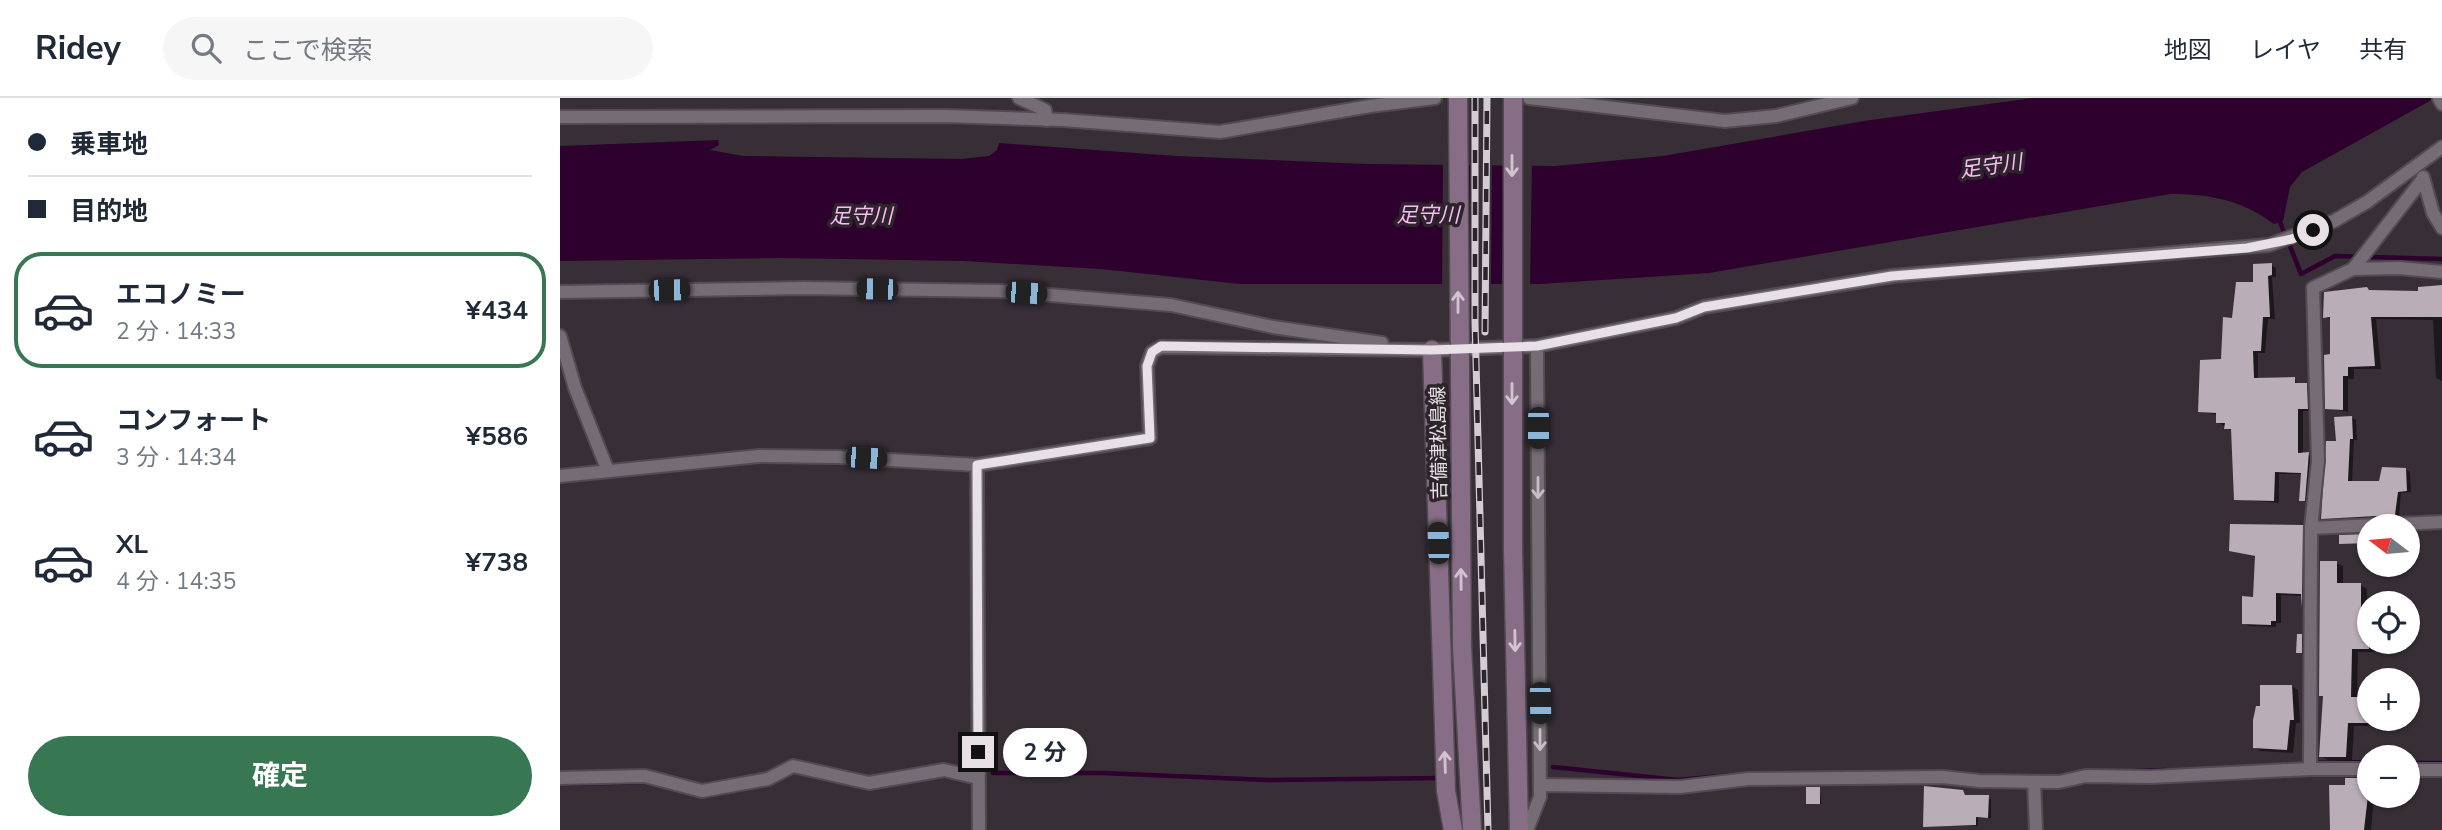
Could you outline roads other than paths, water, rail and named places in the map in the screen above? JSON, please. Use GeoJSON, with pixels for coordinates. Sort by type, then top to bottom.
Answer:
{"type":"FeatureCollection","features":[{"type":"Feature","properties":{"kind":"main road","name":"吉備津松島線"},"geometry":{"type":"LineString","coordinates":[[1458,98],[1462,647],[1472,830]]}},
{"type":"Feature","properties":{"kind":"main road"},"geometry":{"type":"LineString","coordinates":[[1513,98],[1513,549],[1519,830]]}},
{"type":"Feature","properties":{"kind":"main road"},"geometry":{"type":"LineString","coordinates":[[1432,350],[1446,791],[1453,830]]}},
{"type":"Feature","properties":{"kind":"street"},"geometry":{"type":"LineString","coordinates":[[1019,98],[1045,110],[1047,120]]}},
{"type":"Feature","properties":{"kind":"street"},"geometry":{"type":"LineString","coordinates":[[560,117],[827,114],[1047,120],[1220,132],[1370,106],[1435,98]]}},
{"type":"Feature","properties":{"kind":"street"},"geometry":{"type":"LineString","coordinates":[[1529,98],[1724,121],[1776,116],[1852,98]]}},
{"type":"Feature","properties":{"kind":"street"},"geometry":{"type":"LineString","coordinates":[[2440,98],[2442,104]]}},
{"type":"Feature","properties":{"kind":"street"},"geometry":{"type":"LineString","coordinates":[[560,476],[759,456],[838,457],[977,465],[1150,438],[1147,366],[1152,352],[1161,346],[1432,350],[1537,346],[1676,318],[1704,307],[1892,276],[2269,245],[2334,221],[2442,147]]}},
{"type":"Feature","properties":{"kind":"street"},"geometry":{"type":"LineString","coordinates":[[2310,765],[2311,528],[2318,461],[2314,288],[2359,261],[2422,180],[2430,156]]}},
{"type":"Feature","properties":{"kind":"street"},"geometry":{"type":"LineString","coordinates":[[2422,180],[2442,228]]}},
{"type":"Feature","properties":{"kind":"street"},"geometry":{"type":"LineString","coordinates":[[2359,261],[2442,272]]}},
{"type":"Feature","properties":{"kind":"street"},"geometry":{"type":"LineString","coordinates":[[560,292],[803,288],[1000,291],[1065,295],[1198,309],[1273,327],[1360,338],[1399,348]]}},
{"type":"Feature","properties":{"kind":"street"},"geometry":{"type":"LineString","coordinates":[[560,336],[575,388],[608,471]]}},
{"type":"Feature","properties":{"kind":"street"},"geometry":{"type":"LineString","coordinates":[[1527,830],[1540,797],[1537,346]]}},
{"type":"Feature","properties":{"kind":"street"},"geometry":{"type":"LineString","coordinates":[[977,465],[979,830]]}},
{"type":"Feature","properties":{"kind":"street"},"geometry":{"type":"LineString","coordinates":[[2311,528],[2442,522]]}},
{"type":"Feature","properties":{"kind":"street"},"geometry":{"type":"LineString","coordinates":[[1540,785],[1680,787],[1748,779],[1942,777],[1980,781],[2059,782],[2086,776],[2151,776],[2310,765],[2357,768]]}},
{"type":"Feature","properties":{"kind":"street"},"geometry":{"type":"LineString","coordinates":[[560,778],[645,776],[702,791],[738,787],[768,779],[793,766],[869,783],[944,771],[978,778]]}},
{"type":"Feature","properties":{"kind":"street"},"geometry":{"type":"LineString","coordinates":[[2420,770],[2442,770]]}},
{"type":"Feature","properties":{"kind":"street"},"geometry":{"type":"LineString","coordinates":[[2034,782],[2036,830]]}},
{"type":"Feature","properties":{"kind":"water","name":"足守川"},"geometry":{"type":"Polygon","coordinates":[[[2033,98],[2435,98],[2302,172],[2290,187],[2283,221],[2274,224],[2250,209],[2225,200],[2199,195],[2170,194],[1709,273],[1540,284],[1240,284],[1101,269],[964,261],[782,258],[560,261],[560,146],[718,140],[719,145],[710,150],[743,156],[962,159],[989,156],[997,150],[999,143],[1176,156],[1366,164],[1556,166],[1663,156],[1864,121],[2033,98]]]}},
{"type":"Feature","properties":{"kind":"waterway"},"geometry":{"type":"LineString","coordinates":[[2278,217],[2284,232]]}},
{"type":"Feature","properties":{"kind":"waterway"},"geometry":{"type":"LineString","coordinates":[[2290,246],[2301,274],[2335,256],[2442,259]]}},
{"type":"Feature","properties":{"kind":"waterway"},"geometry":{"type":"LineString","coordinates":[[2311,763],[2357,762]]}},
{"type":"Feature","properties":{"kind":"waterway"},"geometry":{"type":"LineString","coordinates":[[2420,763],[2442,763]]}},
{"type":"Feature","properties":{"kind":"waterway"},"geometry":{"type":"LineString","coordinates":[[1553,767],[1678,780],[1733,775]]}},
{"type":"Feature","properties":{"kind":"waterway"},"geometry":{"type":"LineString","coordinates":[[2136,771],[2166,770]]}},
{"type":"Feature","properties":{"kind":"waterway"},"geometry":{"type":"LineString","coordinates":[[993,773],[1103,773],[1267,780],[1440,778]]}},
{"type":"Feature","properties":{"kind":"waterway"},"geometry":{"type":"LineString","coordinates":[[560,784],[650,782]]}},
{"type":"Feature","properties":{"kind":"railway"},"geometry":{"type":"LineString","coordinates":[[1475,98],[1475,322],[1488,830]]}},
{"type":"Feature","properties":{"kind":"railway"},"geometry":{"type":"LineString","coordinates":[[1485,332],[1487,98]]}}]}
